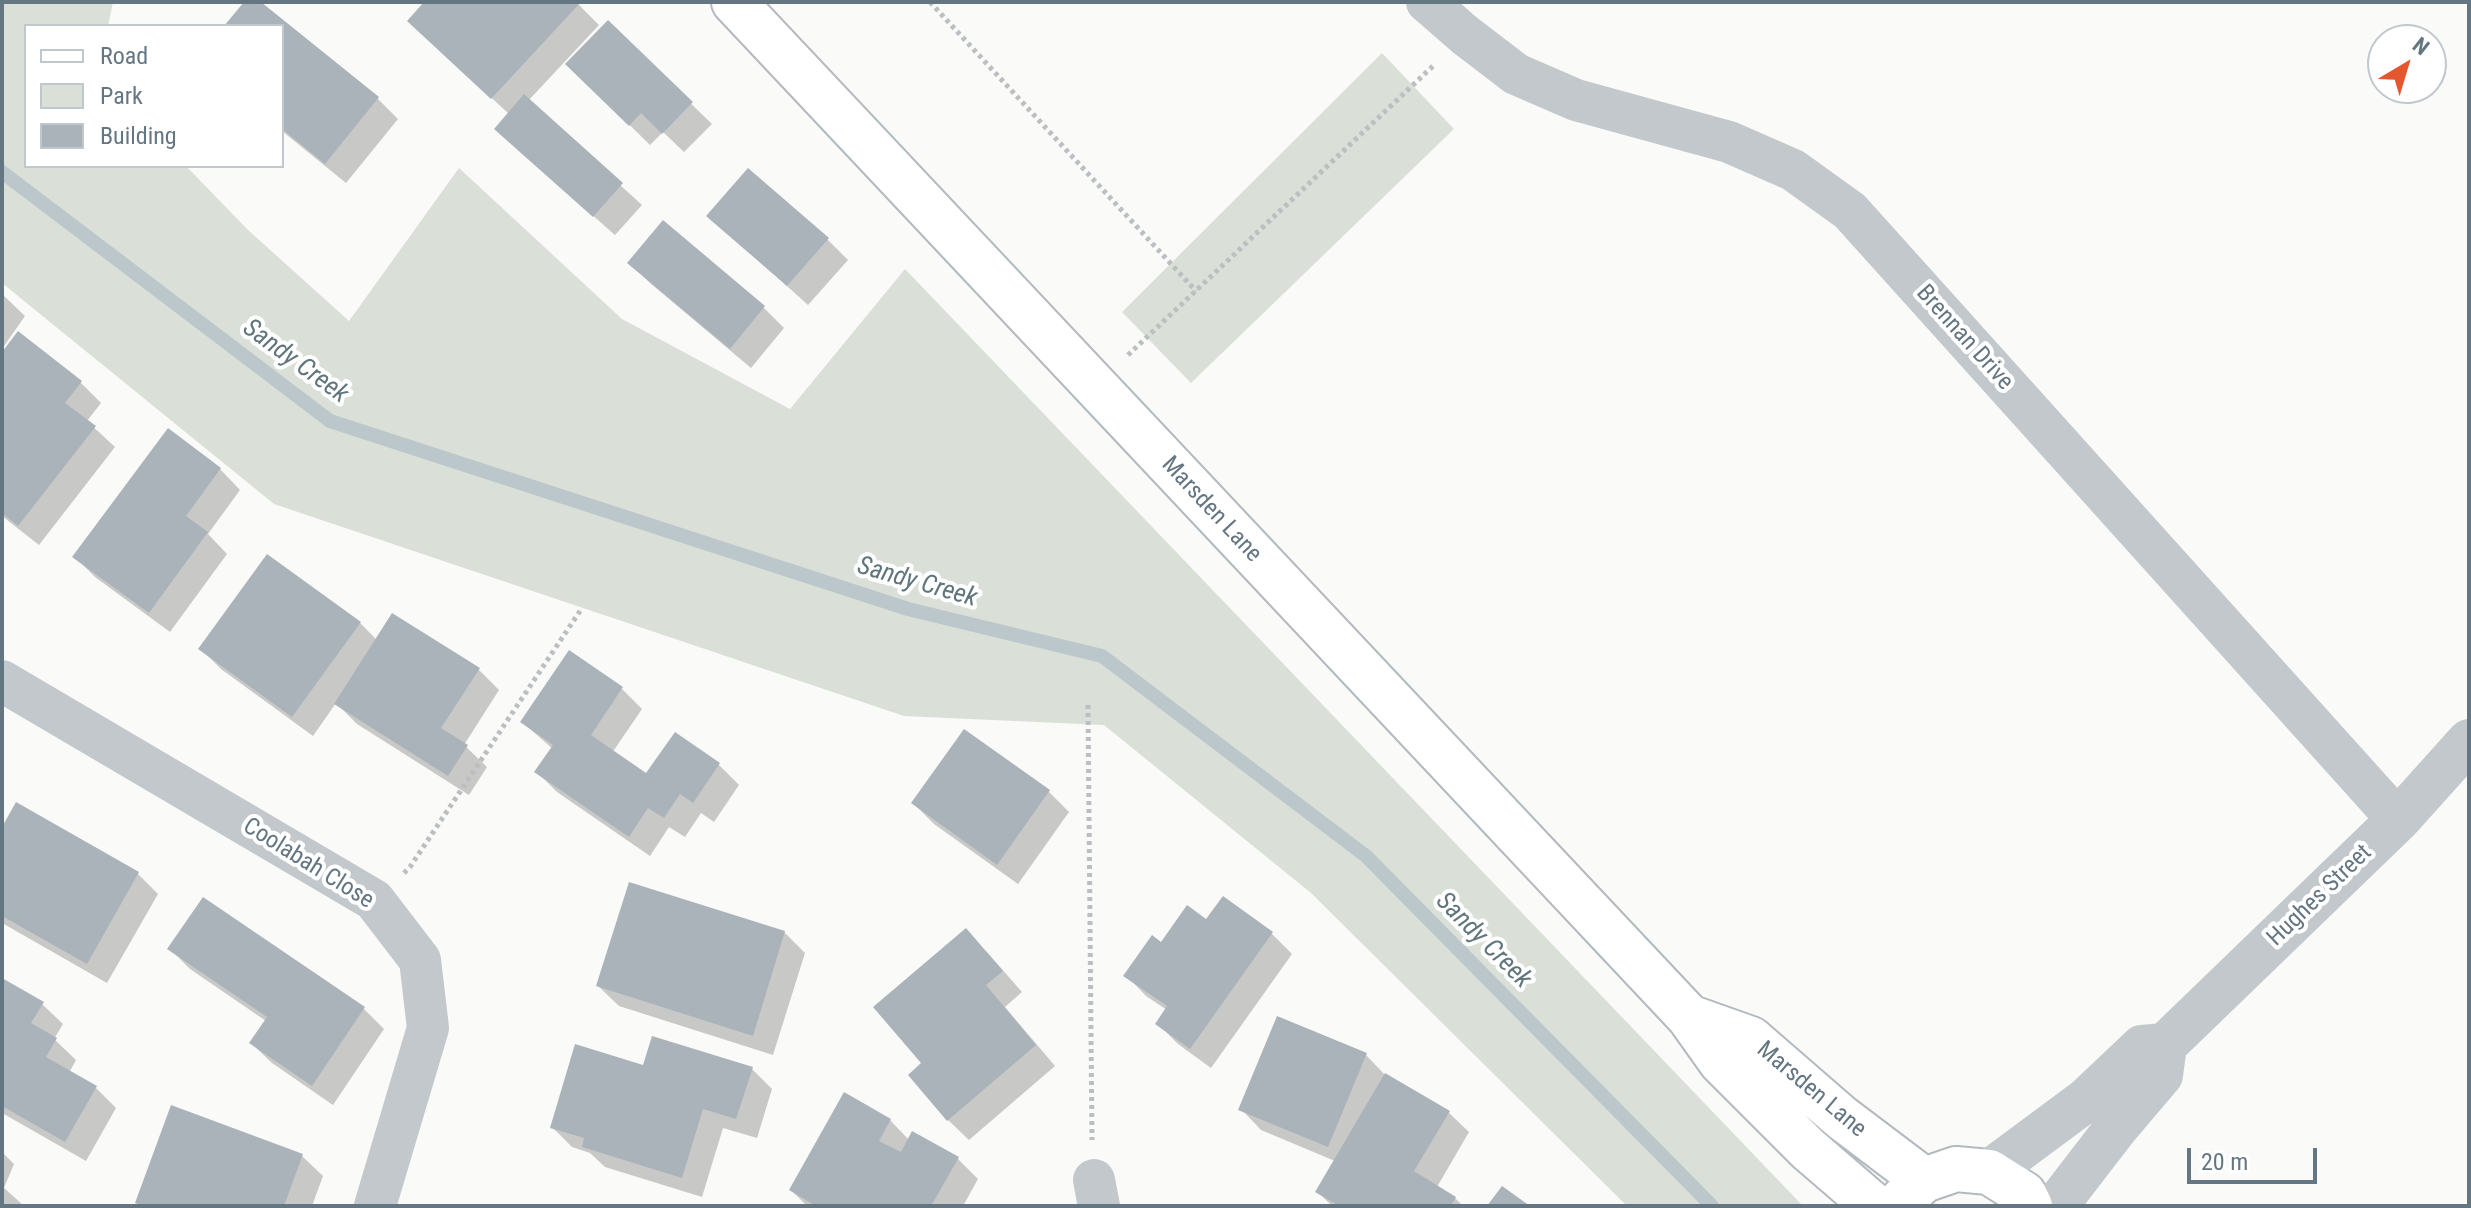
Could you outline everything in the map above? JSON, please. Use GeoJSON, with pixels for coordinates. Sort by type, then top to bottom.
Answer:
{"type":"FeatureCollection","features":[{"type":"Feature","properties":{"kind":"main road","name":"Marsden Lane"},"geometry":{"type":"LineString","coordinates":[[734,2],[1689,1017],[1721,1062],[1808,1149],[1874,1206]]}},
{"type":"Feature","properties":{"kind":"main road","name":"Marsden Lane"},"geometry":{"type":"LineString","coordinates":[[1689,1017],[1751,1039],[1842,1118],[1911,1193]]}},
{"type":"Feature","properties":{"kind":"main road"},"geometry":{"type":"LineString","coordinates":[[1911,1193],[1956,1169],[1989,1172],[2024,1194],[2030,1206]]}},
{"type":"Feature","properties":{"kind":"street","name":"Brennan Drive"},"geometry":{"type":"LineString","coordinates":[[1427,2],[1516,74],[1576,100],[1729,142],[1793,170],[1850,211],[2398,820]]}},
{"type":"Feature","properties":{"kind":"street","name":"Coolabah Close"},"geometry":{"type":"LineString","coordinates":[[2,681],[374,900],[420,960],[428,1028],[375,1206]]}},
{"type":"Feature","properties":{"kind":"street","name":"Hughes Street"},"geometry":{"type":"LineString","coordinates":[[1989,1172],[2086,1100],[2142,1047],[2165,1045],[2398,820],[2469,741]]}},
{"type":"Feature","properties":{"kind":"street"},"geometry":{"type":"LineString","coordinates":[[2056,1206],[2161,1075],[2165,1045]]}},
{"type":"Feature","properties":{"kind":"path"},"geometry":{"type":"LineString","coordinates":[[930,2],[1196,291]]}},
{"type":"Feature","properties":{"kind":"path"},"geometry":{"type":"LineString","coordinates":[[1095,386],[1465,35]]}},
{"type":"Feature","properties":{"kind":"path"},"geometry":{"type":"LineString","coordinates":[[374,900],[410,867],[582,608]]}},
{"type":"Feature","properties":{"kind":"path"},"geometry":{"type":"LineString","coordinates":[[1088,705],[1090,1101],[1096,1193]]}},
{"type":"Feature","properties":{"kind":"green space"},"geometry":{"type":"Polygon","coordinates":[[[2,2],[113,2],[108,24],[24,24],[24,168],[188,168],[248,230],[349,321],[459,168],[622,319],[790,409],[905,269],[1803,1206],[1627,1206],[1311,893],[1104,725],[904,716],[274,504],[2,283],[2,2]]]}},
{"type":"Feature","properties":{"kind":"green space"},"geometry":{"type":"Polygon","coordinates":[[[1382,53],[1454,129],[1191,383],[1122,312],[1382,53]]]}},
{"type":"Feature","properties":{"kind":"building"},"geometry":{"type":"Polygon","coordinates":[[[244,2],[261,2],[379,97],[325,164],[284,131],[284,24],[226,24],[244,2]]]}},
{"type":"Feature","properties":{"kind":"building"},"geometry":{"type":"Polygon","coordinates":[[[424,2],[581,2],[491,99],[407,21],[424,2]]]}},
{"type":"Feature","properties":{"kind":"building"},"geometry":{"type":"Polygon","coordinates":[[[608,20],[693,102],[662,134],[641,113],[629,126],[565,64],[608,20]]]}},
{"type":"Feature","properties":{"kind":"building"},"geometry":{"type":"Polygon","coordinates":[[[524,94],[623,183],[593,217],[494,129],[524,94]]]}},
{"type":"Feature","properties":{"kind":"building"},"geometry":{"type":"Polygon","coordinates":[[[748,168],[829,238],[787,286],[706,216],[748,168]]]}},
{"type":"Feature","properties":{"kind":"building"},"geometry":{"type":"Polygon","coordinates":[[[663,220],[765,306],[730,349],[627,263],[663,220]]]}},
{"type":"Feature","properties":{"kind":"building"},"geometry":{"type":"Polygon","coordinates":[[[18,331],[82,381],[65,403],[96,426],[18,526],[2,513],[2,352],[18,331]]]}},
{"type":"Feature","properties":{"kind":"building"},"geometry":{"type":"Polygon","coordinates":[[[168,428],[221,468],[186,516],[208,532],[149,613],[72,557],[168,428]]]}},
{"type":"Feature","properties":{"kind":"building"},"geometry":{"type":"Polygon","coordinates":[[[267,554],[361,622],[292,717],[198,649],[267,554]]]}},
{"type":"Feature","properties":{"kind":"building"},"geometry":{"type":"Polygon","coordinates":[[[392,613],[480,668],[441,728],[468,745],[448,776],[334,704],[392,613]]]}},
{"type":"Feature","properties":{"kind":"building"},"geometry":{"type":"Polygon","coordinates":[[[569,650],[623,687],[591,735],[646,773],[675,732],[720,763],[693,803],[680,794],[664,818],[648,808],[629,837],[534,772],[553,745],[520,722],[569,650]]]}},
{"type":"Feature","properties":{"kind":"building"},"geometry":{"type":"Polygon","coordinates":[[[964,729],[1050,790],[997,865],[911,803],[964,729]]]}},
{"type":"Feature","properties":{"kind":"building"},"geometry":{"type":"Polygon","coordinates":[[[16,802],[139,872],[87,964],[2,916],[2,827],[16,802]]]}},
{"type":"Feature","properties":{"kind":"building"},"geometry":{"type":"Polygon","coordinates":[[[629,882],[785,931],[753,1036],[596,986],[629,882]]]}},
{"type":"Feature","properties":{"kind":"building"},"geometry":{"type":"Polygon","coordinates":[[[1223,896],[1273,932],[1190,1049],[1155,1024],[1167,1006],[1123,976],[1152,935],[1161,942],[1187,905],[1206,919],[1223,896]]]}},
{"type":"Feature","properties":{"kind":"building"},"geometry":{"type":"Polygon","coordinates":[[[203,897],[365,1007],[312,1086],[249,1043],[267,1017],[167,949],[203,897]]]}},
{"type":"Feature","properties":{"kind":"building"},"geometry":{"type":"Polygon","coordinates":[[[966,928],[1003,971],[986,985],[1036,1045],[947,1121],[908,1075],[921,1063],[873,1007],[966,928]]]}},
{"type":"Feature","properties":{"kind":"building"},"geometry":{"type":"Polygon","coordinates":[[[2,978],[44,1002],[31,1023],[57,1038],[46,1057],[97,1086],[65,1142],[2,1106],[2,978]]]}},
{"type":"Feature","properties":{"kind":"building"},"geometry":{"type":"Polygon","coordinates":[[[1277,1016],[1367,1053],[1328,1147],[1238,1110],[1277,1016]]]}},
{"type":"Feature","properties":{"kind":"building"},"geometry":{"type":"Polygon","coordinates":[[[652,1036],[753,1067],[736,1119],[703,1109],[682,1178],[582,1147],[584,1138],[550,1128],[575,1044],[643,1065],[652,1036]]]}},
{"type":"Feature","properties":{"kind":"building"},"geometry":{"type":"Polygon","coordinates":[[[1385,1073],[1450,1111],[1414,1171],[1456,1197],[1451,1206],[1339,1206],[1315,1192],[1385,1073]]]}},
{"type":"Feature","properties":{"kind":"building"},"geometry":{"type":"Polygon","coordinates":[[[844,1092],[891,1119],[879,1141],[901,1152],[912,1131],[959,1157],[931,1206],[816,1206],[789,1190],[844,1092]]]}},
{"type":"Feature","properties":{"kind":"building"},"geometry":{"type":"Polygon","coordinates":[[[171,1105],[303,1154],[284,1206],[143,1206],[135,1203],[171,1105]]]}},
{"type":"Feature","properties":{"kind":"building"},"geometry":{"type":"Polygon","coordinates":[[[1502,1186],[1530,1206],[1487,1206],[1502,1186]]]}},
{"type":"Feature","properties":{"kind":"waterway","name":"Sandy Creek"},"geometry":{"type":"LineString","coordinates":[[2,172],[330,421],[908,609],[1102,656],[1366,856],[1712,1206]]}}]}
